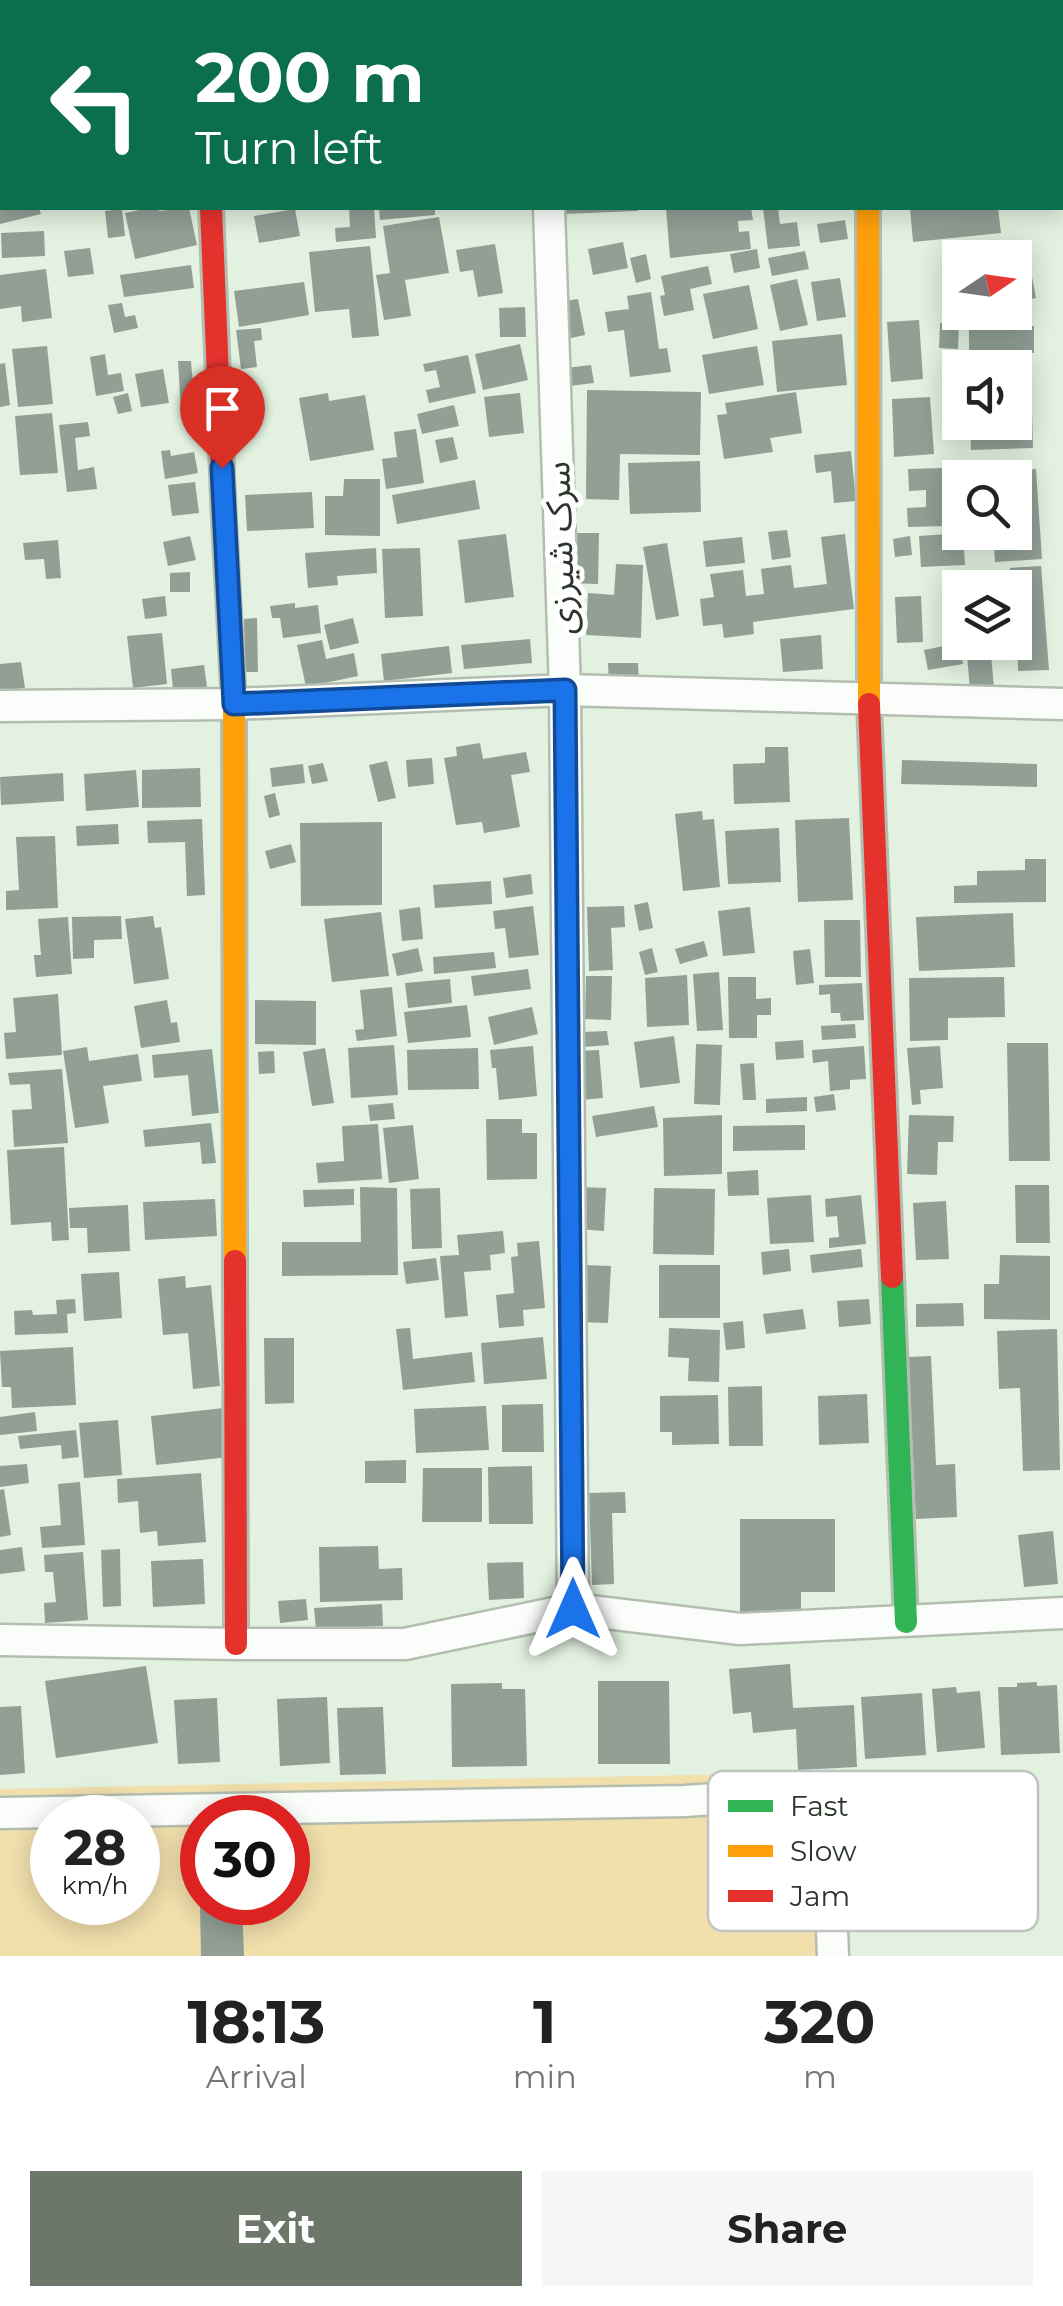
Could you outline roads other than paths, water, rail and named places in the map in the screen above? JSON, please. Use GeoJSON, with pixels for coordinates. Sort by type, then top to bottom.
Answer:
{"type":"FeatureCollection","features":[{"type":"Feature","properties":{"kind":"street"},"geometry":{"type":"LineString","coordinates":[[210,210],[234,704],[236,1644]]}},
{"type":"Feature","properties":{"kind":"street","name":"سرک شیرزی"},"geometry":{"type":"LineString","coordinates":[[549,210],[565,690],[573,1609]]}},
{"type":"Feature","properties":{"kind":"street"},"geometry":{"type":"LineString","coordinates":[[868,210],[869,700],[906,1622]]}},
{"type":"Feature","properties":{"kind":"street"},"geometry":{"type":"LineString","coordinates":[[0,706],[234,704],[565,690],[1063,704]]}},
{"type":"Feature","properties":{"kind":"street"},"geometry":{"type":"LineString","coordinates":[[0,1640],[405,1644],[573,1609],[740,1629],[1063,1614]]}},
{"type":"Feature","properties":{"kind":"street"},"geometry":{"type":"LineString","coordinates":[[0,1814],[708,1800]]}},
{"type":"Feature","properties":{"kind":"street"},"geometry":{"type":"LineString","coordinates":[[832,1931],[833,1956]]}}]}
